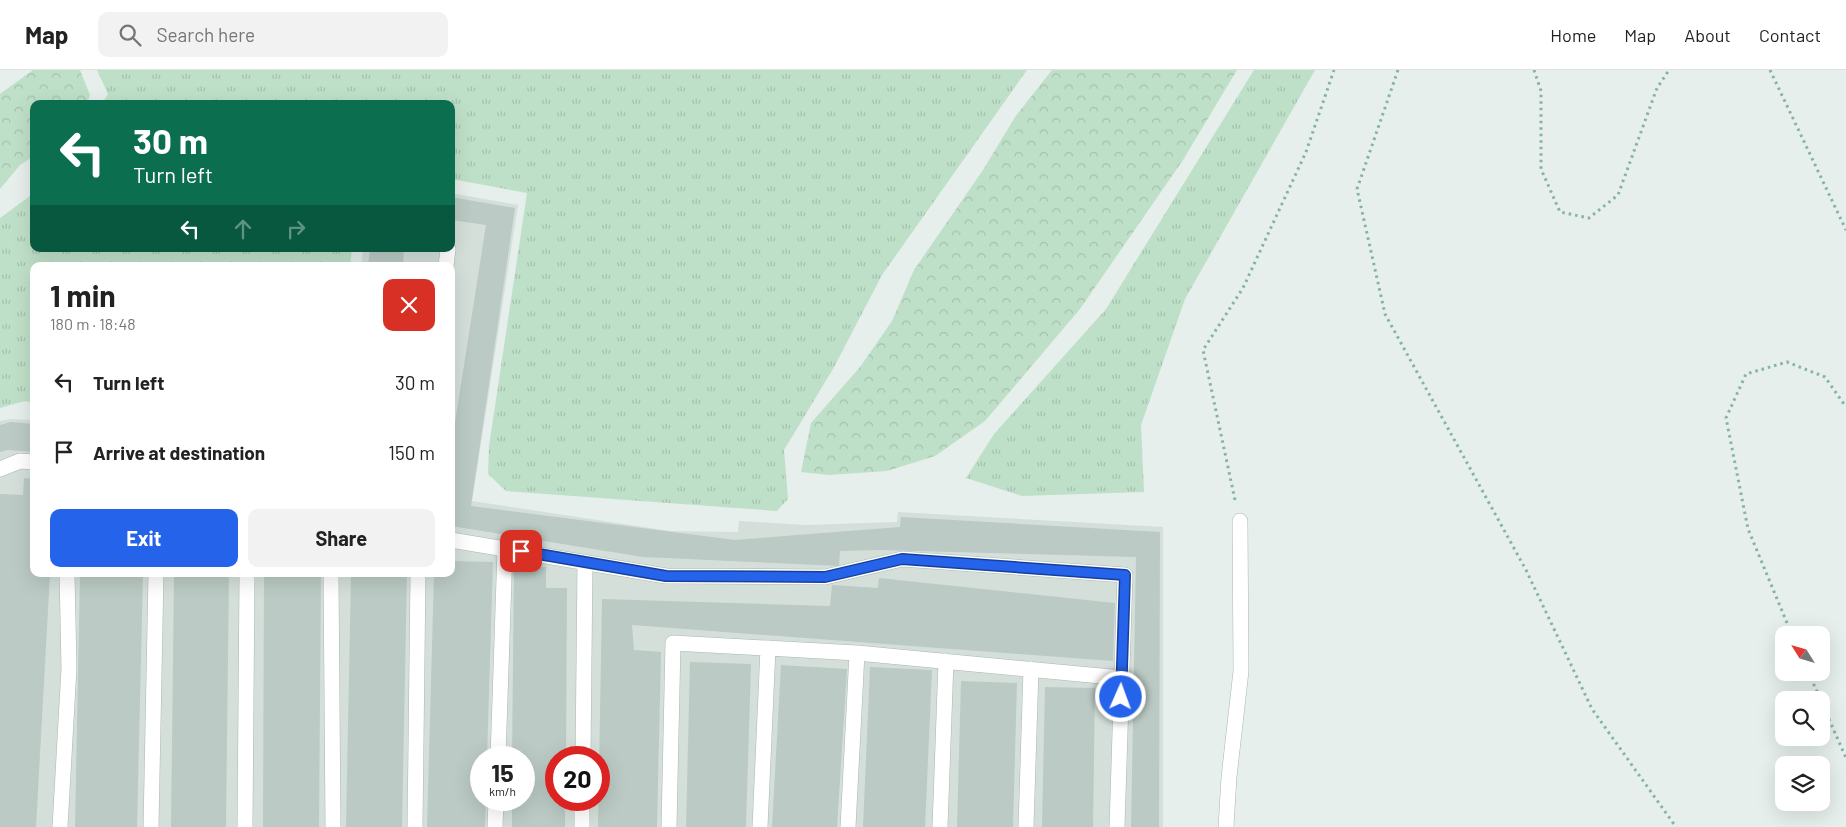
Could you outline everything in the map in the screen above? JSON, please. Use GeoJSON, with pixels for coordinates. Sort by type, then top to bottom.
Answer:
{"type":"FeatureCollection","features":[{"type":"Feature","properties":{"kind":"street"},"geometry":{"type":"LineString","coordinates":[[0,469],[20,461],[30,462]]}},
{"type":"Feature","properties":{"kind":"street"},"geometry":{"type":"LineString","coordinates":[[1226,827],[1229,777],[1241,671],[1240,521]]}},
{"type":"Feature","properties":{"kind":"street"},"geometry":{"type":"LineString","coordinates":[[455,541],[666,576],[825,577],[902,559],[1125,575],[1117,827]]}},
{"type":"Feature","properties":{"kind":"street"},"geometry":{"type":"LineString","coordinates":[[498,746],[506,549]]}},
{"type":"Feature","properties":{"kind":"street"},"geometry":{"type":"LineString","coordinates":[[583,746],[585,562]]}},
{"type":"Feature","properties":{"kind":"street"},"geometry":{"type":"LineString","coordinates":[[60,827],[69,668],[67,577]]}},
{"type":"Feature","properties":{"kind":"street"},"geometry":{"type":"LineString","coordinates":[[151,827],[156,577]]}},
{"type":"Feature","properties":{"kind":"street"},"geometry":{"type":"LineString","coordinates":[[245,827],[248,577]]}},
{"type":"Feature","properties":{"kind":"street"},"geometry":{"type":"LineString","coordinates":[[331,577],[333,827]]}},
{"type":"Feature","properties":{"kind":"street"},"geometry":{"type":"LineString","coordinates":[[415,827],[418,577]]}},
{"type":"Feature","properties":{"kind":"street"},"geometry":{"type":"LineString","coordinates":[[669,827],[673,643],[857,653],[1122,678]]}},
{"type":"Feature","properties":{"kind":"street"},"geometry":{"type":"LineString","coordinates":[[760,827],[768,648]]}},
{"type":"Feature","properties":{"kind":"street"},"geometry":{"type":"LineString","coordinates":[[848,827],[857,653]]}},
{"type":"Feature","properties":{"kind":"street"},"geometry":{"type":"LineString","coordinates":[[940,827],[946,661]]}},
{"type":"Feature","properties":{"kind":"street"},"geometry":{"type":"LineString","coordinates":[[1026,827],[1031,669]]}},
{"type":"Feature","properties":{"kind":"street"},"geometry":{"type":"LineString","coordinates":[[495,827],[496,811]]}},
{"type":"Feature","properties":{"kind":"street"},"geometry":{"type":"LineString","coordinates":[[582,811],[582,827]]}},
{"type":"Feature","properties":{"kind":"path"},"geometry":{"type":"LineString","coordinates":[[1240,521],[1203,350],[1244,288],[1306,152],[1334,70]]}},
{"type":"Feature","properties":{"kind":"path"},"geometry":{"type":"LineString","coordinates":[[1398,70],[1357,189],[1385,314],[1526,570],[1592,708],[1676,827]]}},
{"type":"Feature","properties":{"kind":"path"},"geometry":{"type":"LineString","coordinates":[[1534,70],[1541,91],[1541,169],[1560,212],[1589,218],[1618,195],[1657,88],[1669,70]]}},
{"type":"Feature","properties":{"kind":"path"},"geometry":{"type":"LineString","coordinates":[[1770,70],[1846,230]]}},
{"type":"Feature","properties":{"kind":"path"},"geometry":{"type":"LineString","coordinates":[[1788,626],[1748,529],[1726,418],[1746,374],[1787,362],[1825,377],[1846,407]]}},
{"type":"Feature","properties":{"kind":"path"},"geometry":{"type":"LineString","coordinates":[[1830,722],[1846,758]]}},
{"type":"Feature","properties":{"kind":"shaded area"},"geometry":{"type":"Polygon","coordinates":[[[455,194],[518,205],[472,501],[670,531],[738,532],[739,521],[806,525],[897,522],[898,512],[1163,527],[1163,827],[0,827],[0,421],[10,419],[30,420],[30,577],[455,577],[455,262],[361,262],[363,252],[455,252],[455,194]]]}},
{"type":"Feature","properties":{"kind":"green space"},"geometry":{"type":"Polygon","coordinates":[[[33,70],[80,70],[90,95],[88,100],[30,100],[30,159],[20,165],[0,189],[0,94],[33,70]]]}},
{"type":"Feature","properties":{"kind":"green space"},"geometry":{"type":"Polygon","coordinates":[[[97,70],[1027,70],[882,275],[833,369],[784,450],[788,499],[777,511],[506,491],[488,474],[489,446],[527,193],[455,180],[455,100],[104,100],[108,94],[97,70]]]}},
{"type":"Feature","properties":{"kind":"green space"},"geometry":{"type":"Polygon","coordinates":[[[1052,70],[1237,70],[1183,160],[1080,309],[985,421],[935,456],[887,471],[829,475],[801,472],[811,423],[860,367],[892,321],[914,270],[983,170],[1015,117],[1052,70]]]}},
{"type":"Feature","properties":{"kind":"green space"},"geometry":{"type":"Polygon","coordinates":[[[1254,70],[1315,70],[1185,299],[1141,425],[1144,492],[1022,496],[966,478],[994,434],[1106,309],[1254,70]]]}},
{"type":"Feature","properties":{"kind":"green space"},"geometry":{"type":"Polygon","coordinates":[[[30,196],[30,252],[352,252],[350,262],[30,262],[30,402],[25,401],[0,408],[0,218],[30,196]]]}},
{"type":"Feature","properties":{"kind":"building"},"geometry":{"type":"Polygon","coordinates":[[[455,198],[515,208],[471,506],[735,540],[900,527],[901,517],[1160,532],[1159,827],[1131,827],[1136,557],[879,550],[840,551],[839,566],[643,557],[455,527],[455,423],[486,225],[455,221],[455,198]]]}},
{"type":"Feature","properties":{"kind":"building"},"geometry":{"type":"Polygon","coordinates":[[[370,252],[404,252],[403,262],[368,262],[370,252]]]}},
{"type":"Feature","properties":{"kind":"building"},"geometry":{"type":"Polygon","coordinates":[[[11,422],[30,424],[30,452],[8,450],[0,452],[0,425],[11,422]]]}},
{"type":"Feature","properties":{"kind":"building"},"geometry":{"type":"Polygon","coordinates":[[[24,478],[30,479],[30,577],[50,577],[36,827],[0,827],[0,494],[23,495],[24,478]]]}},
{"type":"Feature","properties":{"kind":"building"},"geometry":{"type":"Polygon","coordinates":[[[455,561],[493,562],[487,746],[470,746],[470,811],[486,811],[485,827],[427,827],[434,577],[455,577],[455,561]]]}},
{"type":"Feature","properties":{"kind":"building"},"geometry":{"type":"Polygon","coordinates":[[[514,567],[546,567],[546,588],[567,588],[566,746],[545,746],[545,811],[565,811],[565,827],[512,827],[512,811],[535,811],[535,746],[512,746],[514,567]]]}},
{"type":"Feature","properties":{"kind":"building"},"geometry":{"type":"Polygon","coordinates":[[[80,577],[143,577],[137,827],[75,827],[80,577]]]}},
{"type":"Feature","properties":{"kind":"building"},"geometry":{"type":"Polygon","coordinates":[[[174,577],[229,577],[226,827],[171,827],[174,577]]]}},
{"type":"Feature","properties":{"kind":"building"},"geometry":{"type":"Polygon","coordinates":[[[264,577],[321,577],[319,827],[263,827],[264,577]]]}},
{"type":"Feature","properties":{"kind":"building"},"geometry":{"type":"Polygon","coordinates":[[[351,577],[407,577],[402,827],[346,827],[351,577]]]}},
{"type":"Feature","properties":{"kind":"building"},"geometry":{"type":"Polygon","coordinates":[[[879,578],[1115,603],[1113,661],[632,625],[634,650],[661,652],[657,827],[598,827],[598,811],[610,811],[610,746],[599,746],[602,599],[830,606],[832,585],[878,588],[879,578]]]}},
{"type":"Feature","properties":{"kind":"building"},"geometry":{"type":"Polygon","coordinates":[[[690,662],[751,664],[746,827],[686,827],[690,662]]]}},
{"type":"Feature","properties":{"kind":"building"},"geometry":{"type":"Polygon","coordinates":[[[781,665],[847,669],[837,827],[772,827],[781,665]]]}},
{"type":"Feature","properties":{"kind":"building"},"geometry":{"type":"Polygon","coordinates":[[[870,667],[932,670],[925,827],[863,827],[870,667]]]}},
{"type":"Feature","properties":{"kind":"building"},"geometry":{"type":"Polygon","coordinates":[[[961,681],[1017,683],[1013,827],[957,827],[961,681]]]}},
{"type":"Feature","properties":{"kind":"building"},"geometry":{"type":"Polygon","coordinates":[[[1045,687],[1095,688],[1093,827],[1042,827],[1045,687]]]}},
{"type":"Feature","properties":{"kind":"route"},"geometry":{"type":"LineString","coordinates":[[521,551],[666,576],[825,577],[902,559],[1125,575],[1121,697]]}}]}
